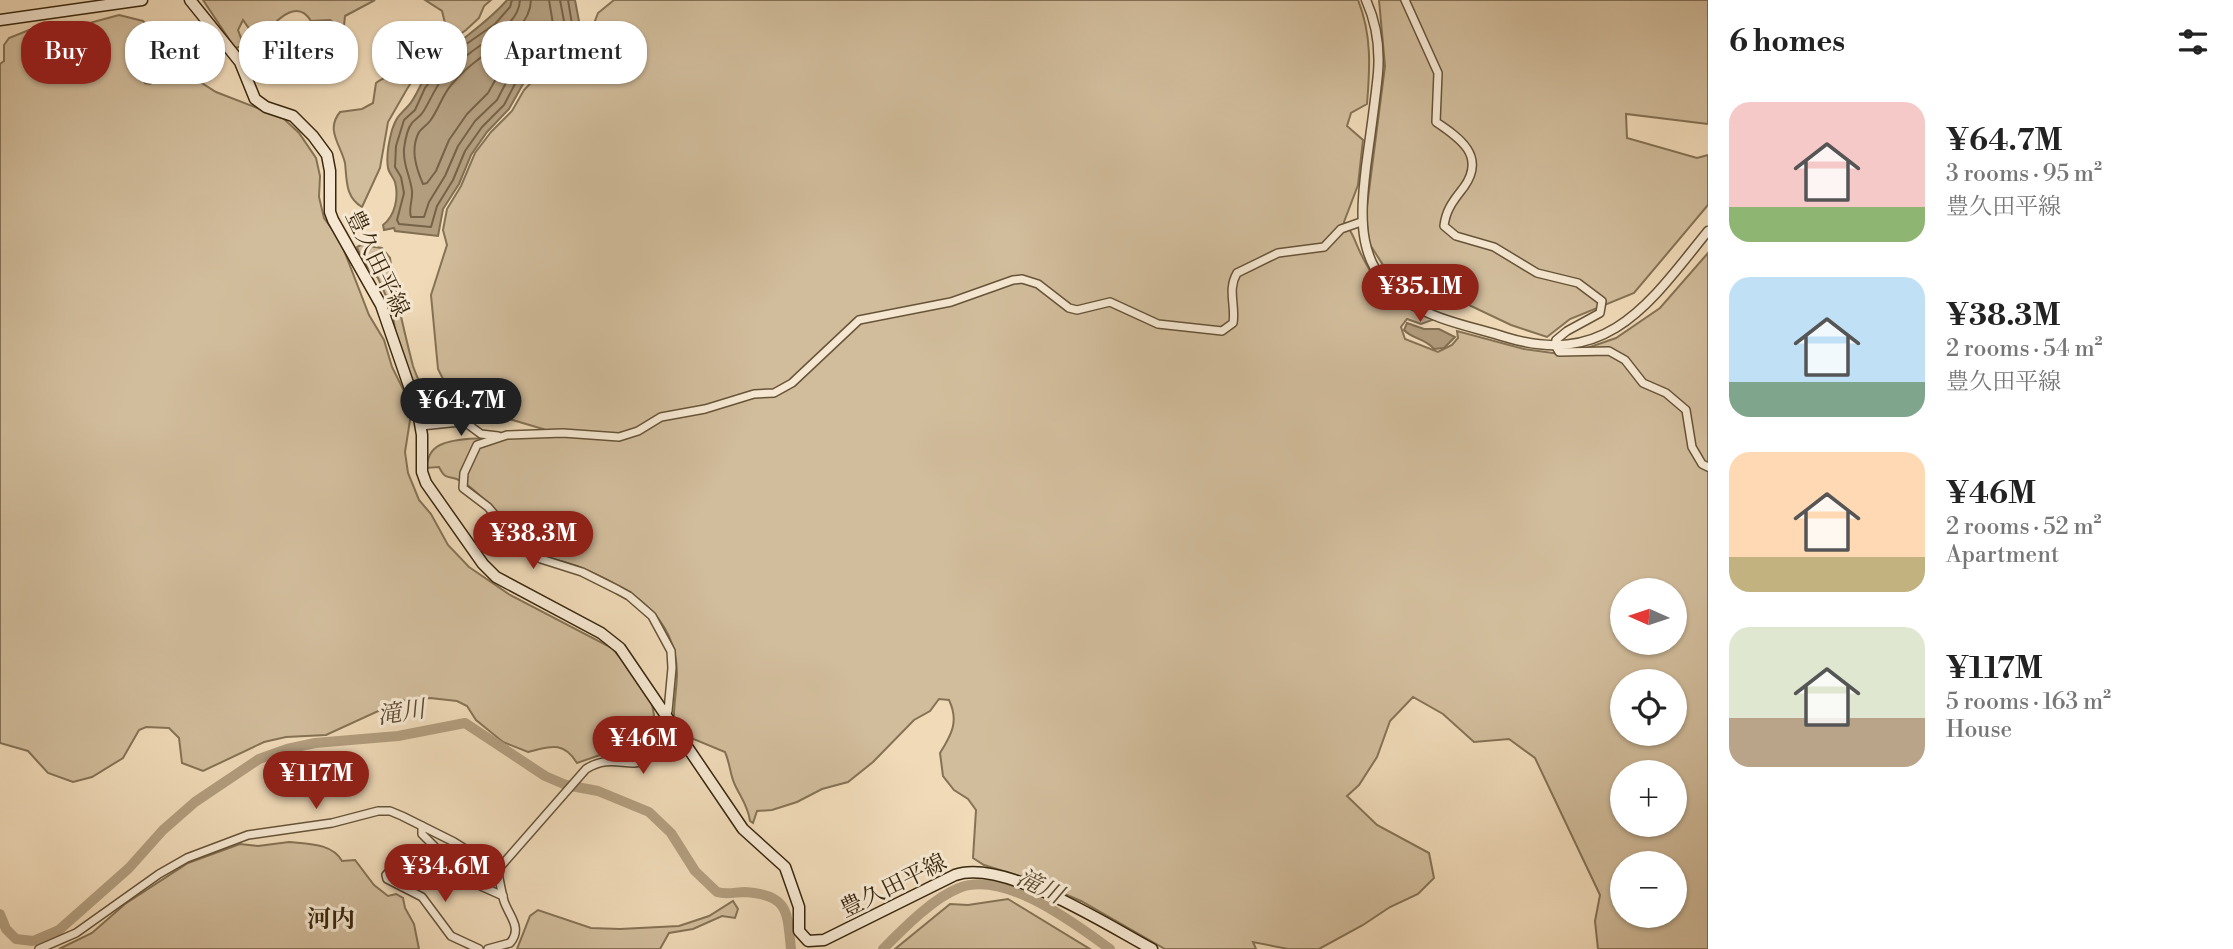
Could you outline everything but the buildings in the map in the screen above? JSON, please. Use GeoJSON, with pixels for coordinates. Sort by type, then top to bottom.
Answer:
{"type":"FeatureCollection","features":[{"type":"Feature","properties":{"kind":"main road"},"geometry":{"type":"LineString","coordinates":[[0,20],[90,4],[142,0]]}},
{"type":"Feature","properties":{"kind":"main road","name":"豊久田平線"},"geometry":{"type":"LineString","coordinates":[[190,0],[240,62],[255,99],[266,107],[293,116],[327,155],[330,172],[330,212],[382,305],[421,426],[421,463],[426,483],[489,571],[507,584],[607,637],[620,648],[743,829],[785,867],[799,907],[799,931],[808,941],[824,940],[955,875],[977,871],[998,874],[1042,891],[1152,949]]}},
{"type":"Feature","properties":{"kind":"street"},"geometry":{"type":"LineString","coordinates":[[1366,0],[1375,25],[1378,70],[1362,222],[1365,244],[1373,264],[1385,283],[1405,301],[1437,315],[1539,345],[1555,345],[1602,335],[1632,318],[1648,305],[1708,231]]}},
{"type":"Feature","properties":{"kind":"street"},"geometry":{"type":"LineString","coordinates":[[1405,0],[1438,73],[1436,122],[1464,142],[1471,160],[1472,171],[1466,184],[1450,205],[1444,226],[1447,231],[1494,247],[1537,273],[1578,283],[1602,301],[1600,313],[1556,340],[1555,345],[1559,352],[1609,351],[1625,360],[1643,383],[1666,393],[1686,411],[1692,447],[1702,464],[1708,467]]}},
{"type":"Feature","properties":{"kind":"street"},"geometry":{"type":"LineString","coordinates":[[421,426],[460,422],[481,434],[499,437],[563,433],[619,437],[638,431],[661,417],[705,409],[754,394],[774,393],[792,383],[859,320],[951,302],[1013,280],[1023,279],[1038,285],[1069,308],[1077,310],[1110,302],[1158,324],[1222,331],[1233,323],[1231,289],[1237,273],[1278,253],[1324,247],[1341,229],[1362,222]]}},
{"type":"Feature","properties":{"kind":"street"},"geometry":{"type":"LineString","coordinates":[[499,437],[477,445],[464,473],[463,488],[488,508],[524,549],[541,559],[582,572],[618,590],[652,616],[671,652],[672,668],[666,715]]}},
{"type":"Feature","properties":{"kind":"street"},"geometry":{"type":"LineString","coordinates":[[497,867],[505,862],[586,769],[599,762],[646,760],[673,724]]}},
{"type":"Feature","properties":{"kind":"street"},"geometry":{"type":"LineString","coordinates":[[39,949],[93,923],[159,874],[187,858],[248,835],[332,823],[378,811],[390,811],[422,826],[497,867]]}},
{"type":"Feature","properties":{"kind":"street"},"geometry":{"type":"LineString","coordinates":[[422,826],[422,834],[454,874],[503,897]]}},
{"type":"Feature","properties":{"kind":"street"},"geometry":{"type":"LineString","coordinates":[[397,863],[386,875],[387,879],[422,897],[451,936],[479,949]]}},
{"type":"Feature","properties":{"kind":"street"},"geometry":{"type":"LineString","coordinates":[[488,949],[505,945],[513,939],[515,925],[503,897],[497,867]]}},
{"type":"Feature","properties":{"kind":"shaded area"},"geometry":{"type":"Polygon","coordinates":[[[203,0],[375,0],[345,16],[344,21],[311,21],[306,15],[295,11],[277,21],[239,21],[239,47],[235,48],[225,33],[225,21],[217,21],[203,0]]]}},
{"type":"Feature","properties":{"kind":"shaded area"},"geometry":{"type":"Polygon","coordinates":[[[425,0],[491,0],[484,6],[479,18],[467,29],[467,21],[444,21],[442,11],[425,0]]]}},
{"type":"Feature","properties":{"kind":"shaded area"},"geometry":{"type":"Polygon","coordinates":[[[614,0],[1358,0],[1368,39],[1368,91],[1367,104],[1351,113],[1347,126],[1363,140],[1358,185],[1344,222],[1383,289],[1410,308],[1435,319],[1421,324],[1407,319],[1401,327],[1405,339],[1438,352],[1452,345],[1458,338],[1457,331],[1524,349],[1567,355],[1616,338],[1660,308],[1708,253],[1708,949],[1598,949],[1595,921],[1600,895],[1535,758],[1509,739],[1474,742],[1443,714],[1413,697],[1390,721],[1377,757],[1359,785],[1347,796],[1377,825],[1429,853],[1434,878],[1418,894],[1390,907],[1319,949],[1288,949],[1253,942],[1256,949],[1165,949],[1081,901],[1032,880],[984,865],[973,858],[976,810],[943,776],[940,753],[954,721],[949,700],[939,699],[930,711],[914,720],[873,762],[848,782],[822,789],[797,802],[772,810],[757,811],[753,823],[750,821],[746,806],[733,781],[725,752],[691,738],[674,716],[677,673],[674,652],[668,634],[658,618],[645,604],[613,583],[577,566],[545,557],[527,548],[515,538],[485,500],[469,487],[446,476],[439,467],[426,468],[434,449],[449,442],[535,437],[543,429],[479,410],[446,385],[438,369],[431,295],[447,245],[443,230],[447,209],[461,186],[475,153],[512,111],[530,84],[647,84],[647,21],[595,21],[598,13],[614,0]]]}},
{"type":"Feature","properties":{"kind":"shaded area"},"geometry":{"type":"Polygon","coordinates":[[[1379,0],[1708,0],[1708,124],[1626,114],[1627,138],[1697,158],[1708,155],[1708,205],[1634,293],[1570,319],[1547,337],[1511,325],[1467,304],[1443,309],[1410,294],[1390,276],[1369,243],[1366,214],[1385,66],[1379,0]]]}},
{"type":"Feature","properties":{"kind":"shaded area"},"geometry":{"type":"Polygon","coordinates":[[[119,15],[143,21],[125,21],[125,84],[203,84],[216,92],[283,118],[299,133],[316,158],[320,176],[319,197],[324,218],[340,240],[369,315],[384,340],[392,367],[407,397],[411,414],[405,452],[408,473],[419,500],[431,514],[448,545],[469,567],[510,595],[612,648],[631,670],[652,704],[654,715],[647,736],[639,735],[634,744],[635,755],[629,758],[600,755],[577,763],[561,748],[549,747],[528,752],[503,742],[476,720],[467,706],[457,701],[430,698],[400,701],[326,735],[286,737],[264,742],[203,771],[182,763],[179,738],[169,728],[146,727],[139,730],[123,758],[92,777],[73,782],[48,773],[28,751],[0,743],[0,64],[4,61],[4,45],[9,38],[21,33],[21,84],[111,84],[111,21],[97,21],[119,15]]]}},
{"type":"Feature","properties":{"kind":"shaded area"},"geometry":{"type":"Polygon","coordinates":[[[376,84],[410,84],[388,122],[380,168],[362,207],[352,198],[348,188],[345,163],[335,138],[334,125],[340,112],[362,109],[373,103],[376,84]]]}},
{"type":"Feature","properties":{"kind":"shaded area"},"geometry":{"type":"Polygon","coordinates":[[[361,245],[382,248],[390,258],[413,366],[429,413],[421,408],[396,334],[391,307],[378,278],[363,262],[357,247],[361,245]]]}},
{"type":"Feature","properties":{"kind":"shaded area"},"geometry":{"type":"Polygon","coordinates":[[[289,842],[326,848],[338,855],[342,861],[355,860],[374,885],[388,896],[396,894],[403,898],[414,924],[419,949],[59,949],[92,933],[125,904],[188,863],[240,844],[258,846],[289,842]]]}},
{"type":"Feature","properties":{"kind":"shaded area"},"geometry":{"type":"Polygon","coordinates":[[[1008,899],[1090,949],[895,949],[950,904],[968,905],[1008,899]]]}},
{"type":"Feature","properties":{"kind":"shaded area"},"geometry":{"type":"Polygon","coordinates":[[[733,901],[738,909],[735,918],[722,916],[693,929],[669,933],[660,949],[517,949],[530,916],[538,910],[591,928],[620,929],[679,926],[709,916],[733,901]]]}},
{"type":"Feature","properties":{"kind":"water"},"geometry":{"type":"Polygon","coordinates":[[[507,0],[575,0],[579,21],[485,21],[507,0]]]}},
{"type":"Feature","properties":{"kind":"water"},"geometry":{"type":"Polygon","coordinates":[[[481,24],[481,84],[523,84],[509,109],[487,132],[471,155],[459,184],[443,209],[438,236],[395,231],[394,228],[384,230],[383,225],[391,217],[396,200],[395,182],[387,159],[392,130],[421,84],[467,84],[467,36],[481,24]]]}},
{"type":"Feature","properties":{"kind":"water"},"geometry":{"type":"Polygon","coordinates":[[[1407,323],[1424,329],[1439,329],[1455,337],[1444,348],[1434,349],[1404,330],[1407,323]]]}},
{"type":"Feature","properties":{"kind":"waterway","name":"滝川"},"geometry":{"type":"LineString","coordinates":[[0,914],[6,929],[16,939],[33,941],[59,930],[129,868],[163,830],[195,802],[259,759],[315,743],[398,736],[465,723],[545,776],[566,785],[598,791],[649,812],[671,833],[695,871],[717,892],[760,894],[778,902],[787,916],[791,949]]}},
{"type":"Feature","properties":{"kind":"waterway","name":"滝川"},"geometry":{"type":"LineString","coordinates":[[883,949],[939,899],[959,888],[977,884],[997,886],[1038,902],[1110,949]]}},
{"type":"Feature","properties":{"kind":"district","name":"河内"},"geometry":{"type":"Point","coordinates":[331,919]}}]}
